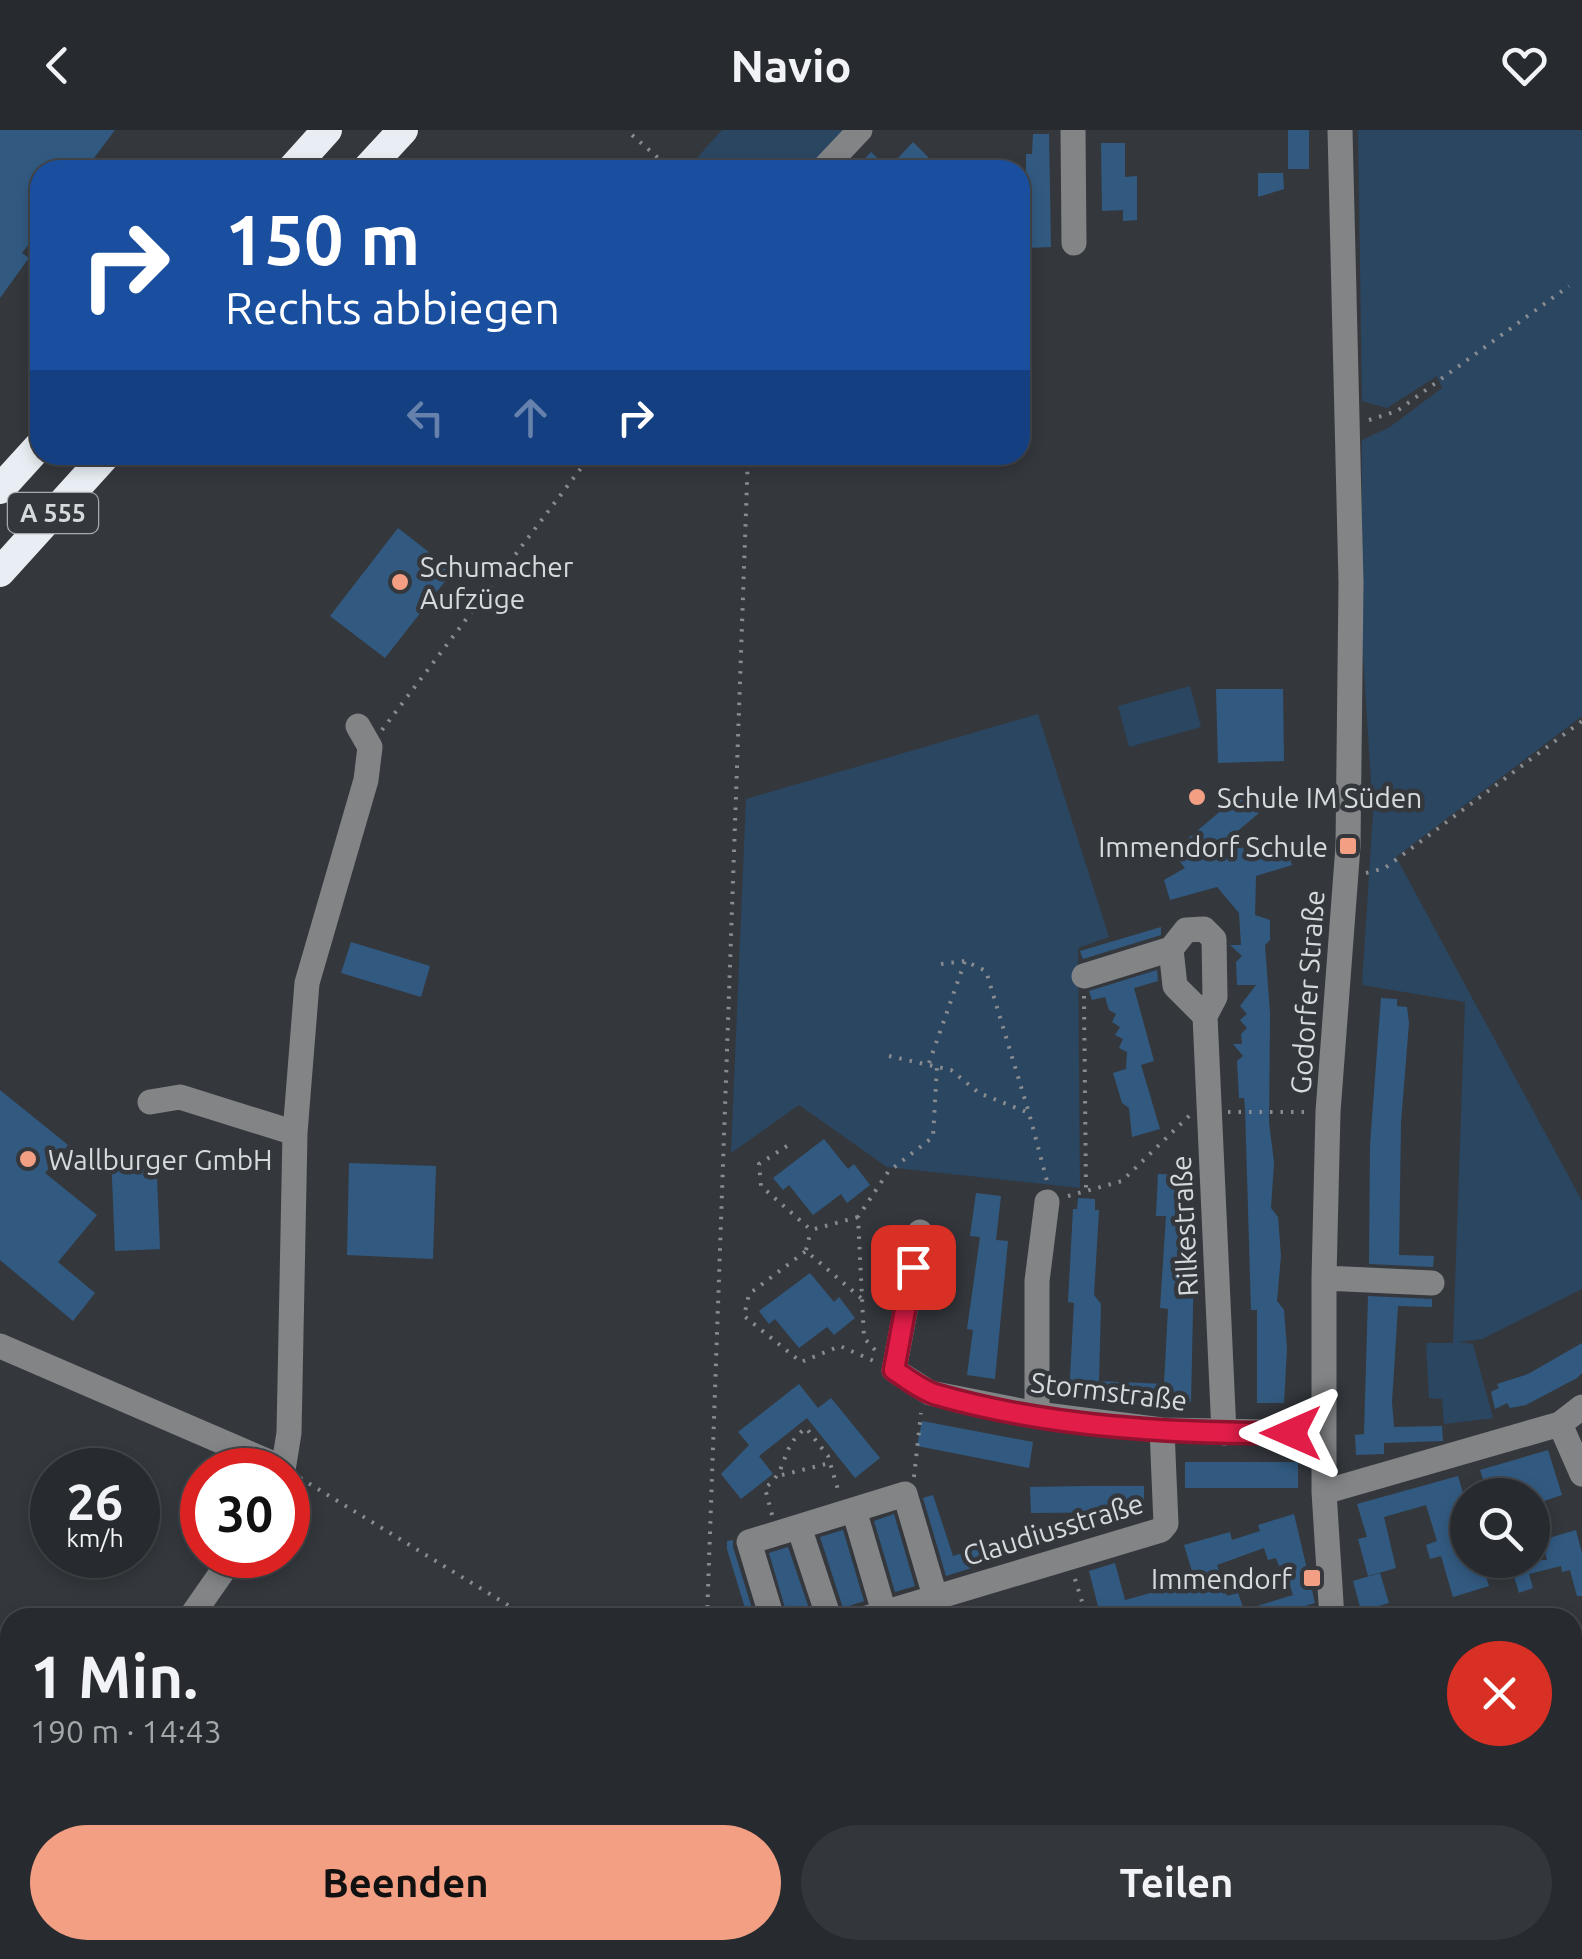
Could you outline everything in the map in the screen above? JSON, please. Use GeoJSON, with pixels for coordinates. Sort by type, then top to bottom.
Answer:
{"type":"FeatureCollection","features":[{"type":"Feature","properties":{"kind":"highway"},"geometry":{"type":"LineString","coordinates":[[300,160],[327,130]]}},
{"type":"Feature","properties":{"kind":"highway"},"geometry":{"type":"LineString","coordinates":[[375,160],[403,130]]}},
{"type":"Feature","properties":{"kind":"highway","name":"A 555"},"geometry":{"type":"LineString","coordinates":[[0,490],[30,457]]}},
{"type":"Feature","properties":{"kind":"highway","name":"A 555"},"geometry":{"type":"LineString","coordinates":[[0,572],[97,465]]}},
{"type":"Feature","properties":{"kind":"street"},"geometry":{"type":"LineString","coordinates":[[832,160],[860,130]]}},
{"type":"Feature","properties":{"kind":"street"},"geometry":{"type":"LineString","coordinates":[[1073,130],[1074,243]]}},
{"type":"Feature","properties":{"kind":"street","name":"Godorfer Straße"},"geometry":{"type":"LineString","coordinates":[[1331,1608],[1324,1492],[1324,1278],[1328,1112],[1348,846],[1350,583],[1340,130]]}},
{"type":"Feature","properties":{"kind":"street"},"geometry":{"type":"LineString","coordinates":[[288,1448],[295,1132],[307,983],[366,780],[364,737]]}},
{"type":"Feature","properties":{"kind":"street","name":"Rilkestraße"},"geometry":{"type":"LineString","coordinates":[[1171,949],[1186,930],[1204,929],[1214,940],[1216,997],[1205,1016],[1224,1434]]}},
{"type":"Feature","properties":{"kind":"street"},"geometry":{"type":"LineString","coordinates":[[1084,976],[1171,949],[1176,986],[1205,1016]]}},
{"type":"Feature","properties":{"kind":"street"},"geometry":{"type":"LineString","coordinates":[[150,1102],[180,1097],[295,1132]]}},
{"type":"Feature","properties":{"kind":"street"},"geometry":{"type":"LineString","coordinates":[[1037,1414],[1037,1281],[1047,1202]]}},
{"type":"Feature","properties":{"kind":"street"},"geometry":{"type":"LineString","coordinates":[[894,1370],[920,1232]]}},
{"type":"Feature","properties":{"kind":"street"},"geometry":{"type":"LineString","coordinates":[[1324,1278],[1432,1283]]}},
{"type":"Feature","properties":{"kind":"street"},"geometry":{"type":"LineString","coordinates":[[0,1346],[234,1448]]}},
{"type":"Feature","properties":{"kind":"street","name":"Stormstraße"},"geometry":{"type":"LineString","coordinates":[[894,1370],[926,1390],[1037,1414],[1162,1430],[1324,1433]]}},
{"type":"Feature","properties":{"kind":"street"},"geometry":{"type":"LineString","coordinates":[[1324,1492],[1560,1424],[1582,1407]]}},
{"type":"Feature","properties":{"kind":"street"},"geometry":{"type":"LineString","coordinates":[[1560,1424],[1582,1474]]}},
{"type":"Feature","properties":{"kind":"street","name":"Claudiusstraße"},"geometry":{"type":"LineString","coordinates":[[898,1608],[1162,1530],[1166,1524],[1162,1430]]}},
{"type":"Feature","properties":{"kind":"street"},"geometry":{"type":"LineString","coordinates":[[769,1608],[748,1542],[905,1494],[936,1596]]}},
{"type":"Feature","properties":{"kind":"street"},"geometry":{"type":"LineString","coordinates":[[849,1511],[874,1608]]}},
{"type":"Feature","properties":{"kind":"street"},"geometry":{"type":"LineString","coordinates":[[789,1530],[824,1608]]}},
{"type":"Feature","properties":{"kind":"street"},"geometry":{"type":"LineString","coordinates":[[197,1608],[218,1578]]}},
{"type":"Feature","properties":{"kind":"path"},"geometry":{"type":"LineString","coordinates":[[632,135],[661,160]]}},
{"type":"Feature","properties":{"kind":"path"},"geometry":{"type":"LineString","coordinates":[[1344,424],[1397,411],[1569,286]]}},
{"type":"Feature","properties":{"kind":"path"},"geometry":{"type":"LineString","coordinates":[[364,737],[582,465]]}},
{"type":"Feature","properties":{"kind":"path"},"geometry":{"type":"LineString","coordinates":[[707,1608],[748,465]]}},
{"type":"Feature","properties":{"kind":"path"},"geometry":{"type":"LineString","coordinates":[[1363,874],[1385,868],[1582,721]]}},
{"type":"Feature","properties":{"kind":"path"},"geometry":{"type":"LineString","coordinates":[[941,964],[965,962],[986,971],[1047,1180],[1047,1202],[1122,1181],[1194,1112],[1328,1112]]}},
{"type":"Feature","properties":{"kind":"path"},"geometry":{"type":"LineString","coordinates":[[929,1063],[965,962]]}},
{"type":"Feature","properties":{"kind":"path"},"geometry":{"type":"LineString","coordinates":[[1084,976],[1086,1191]]}},
{"type":"Feature","properties":{"kind":"path"},"geometry":{"type":"LineString","coordinates":[[889,1056],[951,1070],[993,1100],[1029,1113]]}},
{"type":"Feature","properties":{"kind":"path"},"geometry":{"type":"LineString","coordinates":[[894,1370],[864,1338],[858,1217],[888,1172],[933,1136],[937,1066]]}},
{"type":"Feature","properties":{"kind":"path"},"geometry":{"type":"LineString","coordinates":[[787,1146],[759,1164],[760,1186],[812,1230]]}},
{"type":"Feature","properties":{"kind":"path"},"geometry":{"type":"LineString","coordinates":[[812,1230],[858,1217]]}},
{"type":"Feature","properties":{"kind":"path"},"geometry":{"type":"LineString","coordinates":[[812,1230],[806,1251],[749,1294],[744,1316],[802,1362],[840,1346],[894,1370]]}},
{"type":"Feature","properties":{"kind":"path"},"geometry":{"type":"LineString","coordinates":[[806,1251],[862,1300]]}},
{"type":"Feature","properties":{"kind":"path"},"geometry":{"type":"LineString","coordinates":[[905,1494],[914,1482],[915,1440],[926,1390]]}},
{"type":"Feature","properties":{"kind":"path"},"geometry":{"type":"LineString","coordinates":[[782,1475],[790,1440],[806,1428],[830,1463],[849,1511]]}},
{"type":"Feature","properties":{"kind":"path"},"geometry":{"type":"LineString","coordinates":[[789,1530],[765,1488],[782,1475],[830,1463]]}},
{"type":"Feature","properties":{"kind":"path"},"geometry":{"type":"LineString","coordinates":[[310,1485],[513,1608]]}},
{"type":"Feature","properties":{"kind":"path"},"geometry":{"type":"LineString","coordinates":[[1070,1560],[1084,1608]]}},
{"type":"Feature","properties":{"kind":"shaded area"},"geometry":{"type":"Polygon","coordinates":[[[722,130],[847,130],[818,160],[695,160],[722,130]]]}},
{"type":"Feature","properties":{"kind":"shaded area"},"geometry":{"type":"Polygon","coordinates":[[[1358,130],[1582,130],[1582,716],[1396,857],[1582,1201],[1582,1289],[1482,1339],[1459,1342],[1473,1344],[1493,1418],[1444,1424],[1442,1399],[1429,1398],[1426,1343],[1453,1343],[1465,1002],[1362,985],[1373,813],[1362,638],[1362,440],[1390,427],[1442,388],[1437,376],[1387,408],[1362,401],[1358,130]]]}},
{"type":"Feature","properties":{"kind":"shaded area"},"geometry":{"type":"Polygon","coordinates":[[[1190,686],[1201,727],[1129,747],[1118,706],[1190,686]]]}},
{"type":"Feature","properties":{"kind":"shaded area"},"geometry":{"type":"Polygon","coordinates":[[[1038,714],[1109,937],[1078,948],[1080,1188],[887,1167],[799,1105],[731,1153],[746,799],[1038,714]]]}},
{"type":"Feature","properties":{"kind":"building"},"geometry":{"type":"Polygon","coordinates":[[[0,130],[115,130],[92,160],[30,160],[30,243],[22,253],[29,258],[0,298],[0,130]]]}},
{"type":"Feature","properties":{"kind":"building"},"geometry":{"type":"Polygon","coordinates":[[[1288,130],[1309,130],[1309,169],[1288,169],[1288,130]]]}},
{"type":"Feature","properties":{"kind":"building"},"geometry":{"type":"Polygon","coordinates":[[[1033,134],[1049,134],[1051,247],[1030,248],[1030,160],[1026,160],[1026,154],[1032,154],[1033,134]]]}},
{"type":"Feature","properties":{"kind":"building"},"geometry":{"type":"Polygon","coordinates":[[[913,142],[931,160],[898,160],[913,142]]]}},
{"type":"Feature","properties":{"kind":"building"},"geometry":{"type":"Polygon","coordinates":[[[1101,143],[1125,143],[1125,177],[1137,176],[1137,220],[1123,221],[1123,210],[1102,211],[1101,143]]]}},
{"type":"Feature","properties":{"kind":"building"},"geometry":{"type":"Polygon","coordinates":[[[871,152],[879,160],[863,160],[871,152]]]}},
{"type":"Feature","properties":{"kind":"building"},"geometry":{"type":"Polygon","coordinates":[[[1258,173],[1283,173],[1284,189],[1258,197],[1258,173]]]}},
{"type":"Feature","properties":{"kind":"building","name":"Schumacher Aufzüge"},"geometry":{"type":"Polygon","coordinates":[[[398,528],[453,571],[385,658],[330,616],[398,528]]]}},
{"type":"Feature","properties":{"kind":"building"},"geometry":{"type":"Polygon","coordinates":[[[1216,689],[1283,689],[1284,761],[1218,763],[1216,689]]]}},
{"type":"Feature","properties":{"kind":"building"},"geometry":{"type":"Polygon","coordinates":[[[1242,793],[1259,813],[1227,840],[1243,848],[1246,857],[1286,846],[1292,865],[1256,876],[1255,915],[1270,920],[1270,940],[1265,945],[1270,1014],[1269,1123],[1274,1162],[1271,1208],[1278,1217],[1281,1256],[1277,1301],[1284,1310],[1287,1349],[1284,1403],[1257,1403],[1257,1310],[1251,1310],[1245,1107],[1244,1098],[1239,1098],[1237,1061],[1243,1056],[1233,1044],[1242,1044],[1241,1034],[1247,1028],[1240,1020],[1247,1014],[1240,1006],[1256,985],[1237,985],[1236,962],[1242,956],[1230,945],[1241,945],[1239,913],[1217,887],[1170,900],[1164,880],[1185,868],[1172,852],[1242,793]]]}},
{"type":"Feature","properties":{"kind":"building"},"geometry":{"type":"Polygon","coordinates":[[[1161,927],[1161,935],[1083,959],[1080,951],[1161,927]]]}},
{"type":"Feature","properties":{"kind":"building"},"geometry":{"type":"Polygon","coordinates":[[[351,942],[430,966],[421,997],[341,973],[351,942]]]}},
{"type":"Feature","properties":{"kind":"building"},"geometry":{"type":"Polygon","coordinates":[[[1157,970],[1158,981],[1134,988],[1154,1061],[1141,1065],[1160,1129],[1132,1137],[1129,1108],[1122,1103],[1113,1073],[1126,1069],[1127,1052],[1119,1048],[1123,1039],[1115,1035],[1120,1027],[1112,1022],[1116,1014],[1109,1010],[1105,997],[1092,1000],[1089,991],[1157,970]]]}},
{"type":"Feature","properties":{"kind":"building"},"geometry":{"type":"Polygon","coordinates":[[[1381,998],[1397,999],[1397,1006],[1407,1007],[1409,1023],[1401,1122],[1399,1255],[1434,1256],[1433,1267],[1369,1264],[1370,1145],[1381,998]]]}},
{"type":"Feature","properties":{"kind":"building"},"geometry":{"type":"Polygon","coordinates":[[[0,1090],[68,1145],[45,1173],[97,1215],[58,1262],[95,1293],[73,1321],[0,1260],[0,1090]]]}},
{"type":"Feature","properties":{"kind":"building"},"geometry":{"type":"Polygon","coordinates":[[[824,1139],[848,1169],[854,1164],[870,1185],[847,1203],[841,1194],[813,1215],[789,1185],[783,1190],[773,1178],[824,1139]]]}},
{"type":"Feature","properties":{"kind":"building"},"geometry":{"type":"Polygon","coordinates":[[[156,1153],[160,1249],[115,1251],[111,1154],[156,1153]]]}},
{"type":"Feature","properties":{"kind":"building"},"geometry":{"type":"Polygon","coordinates":[[[349,1163],[436,1166],[433,1259],[347,1255],[349,1163]]]}},
{"type":"Feature","properties":{"kind":"building"},"geometry":{"type":"Polygon","coordinates":[[[1158,1174],[1183,1175],[1183,1217],[1195,1218],[1191,1402],[1069,1396],[1074,1303],[1068,1302],[1073,1209],[1077,1209],[1078,1198],[1095,1199],[1095,1210],[1099,1210],[1094,1295],[1101,1304],[1099,1381],[1164,1384],[1168,1309],[1160,1308],[1166,1216],[1156,1216],[1158,1174]]]}},
{"type":"Feature","properties":{"kind":"building"},"geometry":{"type":"Polygon","coordinates":[[[976,1193],[1001,1196],[996,1240],[1008,1241],[995,1379],[967,1375],[973,1330],[967,1329],[980,1237],[970,1236],[976,1193]]]}},
{"type":"Feature","properties":{"kind":"building"},"geometry":{"type":"Polygon","coordinates":[[[810,1273],[834,1302],[839,1297],[855,1318],[834,1335],[827,1327],[799,1348],[775,1319],[769,1324],[759,1311],[810,1273]]]}},
{"type":"Feature","properties":{"kind":"building"},"geometry":{"type":"Polygon","coordinates":[[[1368,1296],[1432,1299],[1432,1307],[1398,1306],[1392,1402],[1394,1427],[1442,1426],[1443,1441],[1384,1443],[1384,1454],[1356,1455],[1355,1435],[1364,1434],[1368,1296]]]}},
{"type":"Feature","properties":{"kind":"building"},"geometry":{"type":"Polygon","coordinates":[[[1582,1343],[1582,1373],[1577,1378],[1526,1405],[1510,1408],[1507,1403],[1495,1409],[1491,1392],[1499,1388],[1497,1384],[1528,1374],[1582,1343]]]}},
{"type":"Feature","properties":{"kind":"building"},"geometry":{"type":"Polygon","coordinates":[[[799,1384],[818,1408],[831,1398],[880,1458],[855,1478],[807,1418],[759,1456],[773,1474],[741,1499],[721,1474],[749,1445],[738,1432],[799,1384]]]}},
{"type":"Feature","properties":{"kind":"building"},"geometry":{"type":"Polygon","coordinates":[[[922,1421],[1033,1442],[1029,1468],[917,1446],[922,1421]]]}},
{"type":"Feature","properties":{"kind":"building"},"geometry":{"type":"Polygon","coordinates":[[[1548,1450],[1562,1495],[1550,1499],[1550,1478],[1483,1478],[1480,1470],[1548,1450]]]}},
{"type":"Feature","properties":{"kind":"building"},"geometry":{"type":"Polygon","coordinates":[[[1185,1462],[1298,1462],[1298,1488],[1185,1488],[1185,1462]]]}},
{"type":"Feature","properties":{"kind":"building"},"geometry":{"type":"Polygon","coordinates":[[[1450,1478],[1450,1578],[1487,1578],[1489,1586],[1453,1597],[1441,1556],[1430,1559],[1426,1545],[1437,1541],[1426,1505],[1384,1517],[1396,1568],[1368,1576],[1358,1539],[1367,1537],[1357,1504],[1450,1478]]]}},
{"type":"Feature","properties":{"kind":"building"},"geometry":{"type":"Polygon","coordinates":[[[1144,1486],[1144,1512],[1031,1513],[1030,1487],[1144,1486]]]}},
{"type":"Feature","properties":{"kind":"building"},"geometry":{"type":"Polygon","coordinates":[[[933,1495],[953,1556],[1030,1533],[1035,1548],[946,1576],[923,1498],[933,1495]]]}},
{"type":"Feature","properties":{"kind":"building"},"geometry":{"type":"Polygon","coordinates":[[[894,1514],[915,1586],[895,1592],[874,1521],[894,1514]]]}},
{"type":"Feature","properties":{"kind":"building"},"geometry":{"type":"Polygon","coordinates":[[[1294,1514],[1315,1603],[1299,1608],[1251,1608],[1293,1595],[1283,1565],[1279,1566],[1276,1558],[1268,1560],[1264,1548],[1217,1565],[1227,1596],[1238,1593],[1243,1608],[1098,1608],[1089,1571],[1115,1563],[1125,1600],[1195,1581],[1184,1545],[1230,1532],[1232,1540],[1260,1531],[1258,1525],[1294,1514]]]}},
{"type":"Feature","properties":{"kind":"building"},"geometry":{"type":"Polygon","coordinates":[[[843,1530],[864,1601],[843,1608],[820,1537],[843,1530]]]}},
{"type":"Feature","properties":{"kind":"building"},"geometry":{"type":"Polygon","coordinates":[[[1576,1530],[1582,1553],[1582,1596],[1577,1596],[1570,1570],[1562,1572],[1561,1566],[1550,1569],[1550,1538],[1576,1530]]]}},
{"type":"Feature","properties":{"kind":"building"},"geometry":{"type":"Polygon","coordinates":[[[733,1540],[752,1608],[745,1608],[727,1541],[733,1540]]]}},
{"type":"Feature","properties":{"kind":"building"},"geometry":{"type":"Polygon","coordinates":[[[788,1547],[809,1608],[785,1608],[769,1553],[788,1547]]]}},
{"type":"Feature","properties":{"kind":"building"},"geometry":{"type":"Polygon","coordinates":[[[1380,1573],[1389,1603],[1380,1608],[1360,1608],[1353,1581],[1380,1573]]]}},
{"type":"Feature","properties":{"kind":"building"},"geometry":{"type":"Polygon","coordinates":[[[1514,1578],[1530,1578],[1533,1588],[1519,1593],[1514,1578]]]}},
{"type":"Feature","properties":{"kind":"place","name":"Schumacher Aufzüge"},"geometry":{"type":"Point","coordinates":[400,582]}},
{"type":"Feature","properties":{"kind":"place","name":"Schule IM Süden"},"geometry":{"type":"Point","coordinates":[1197,797]}},
{"type":"Feature","properties":{"kind":"place","name":"Immendorf Schule"},"geometry":{"type":"Point","coordinates":[1348,846]}},
{"type":"Feature","properties":{"kind":"place","name":"Wallburger GmbH"},"geometry":{"type":"Point","coordinates":[28,1159]}},
{"type":"Feature","properties":{"kind":"place","name":"Immendorf"},"geometry":{"type":"Point","coordinates":[1312,1578]}},
{"type":"Feature","properties":{"kind":"route"},"geometry":{"type":"LineString","coordinates":[[913,1267],[894,1370],[930,1393],[1037,1414],[1162,1430],[1291,1433]]}}]}
